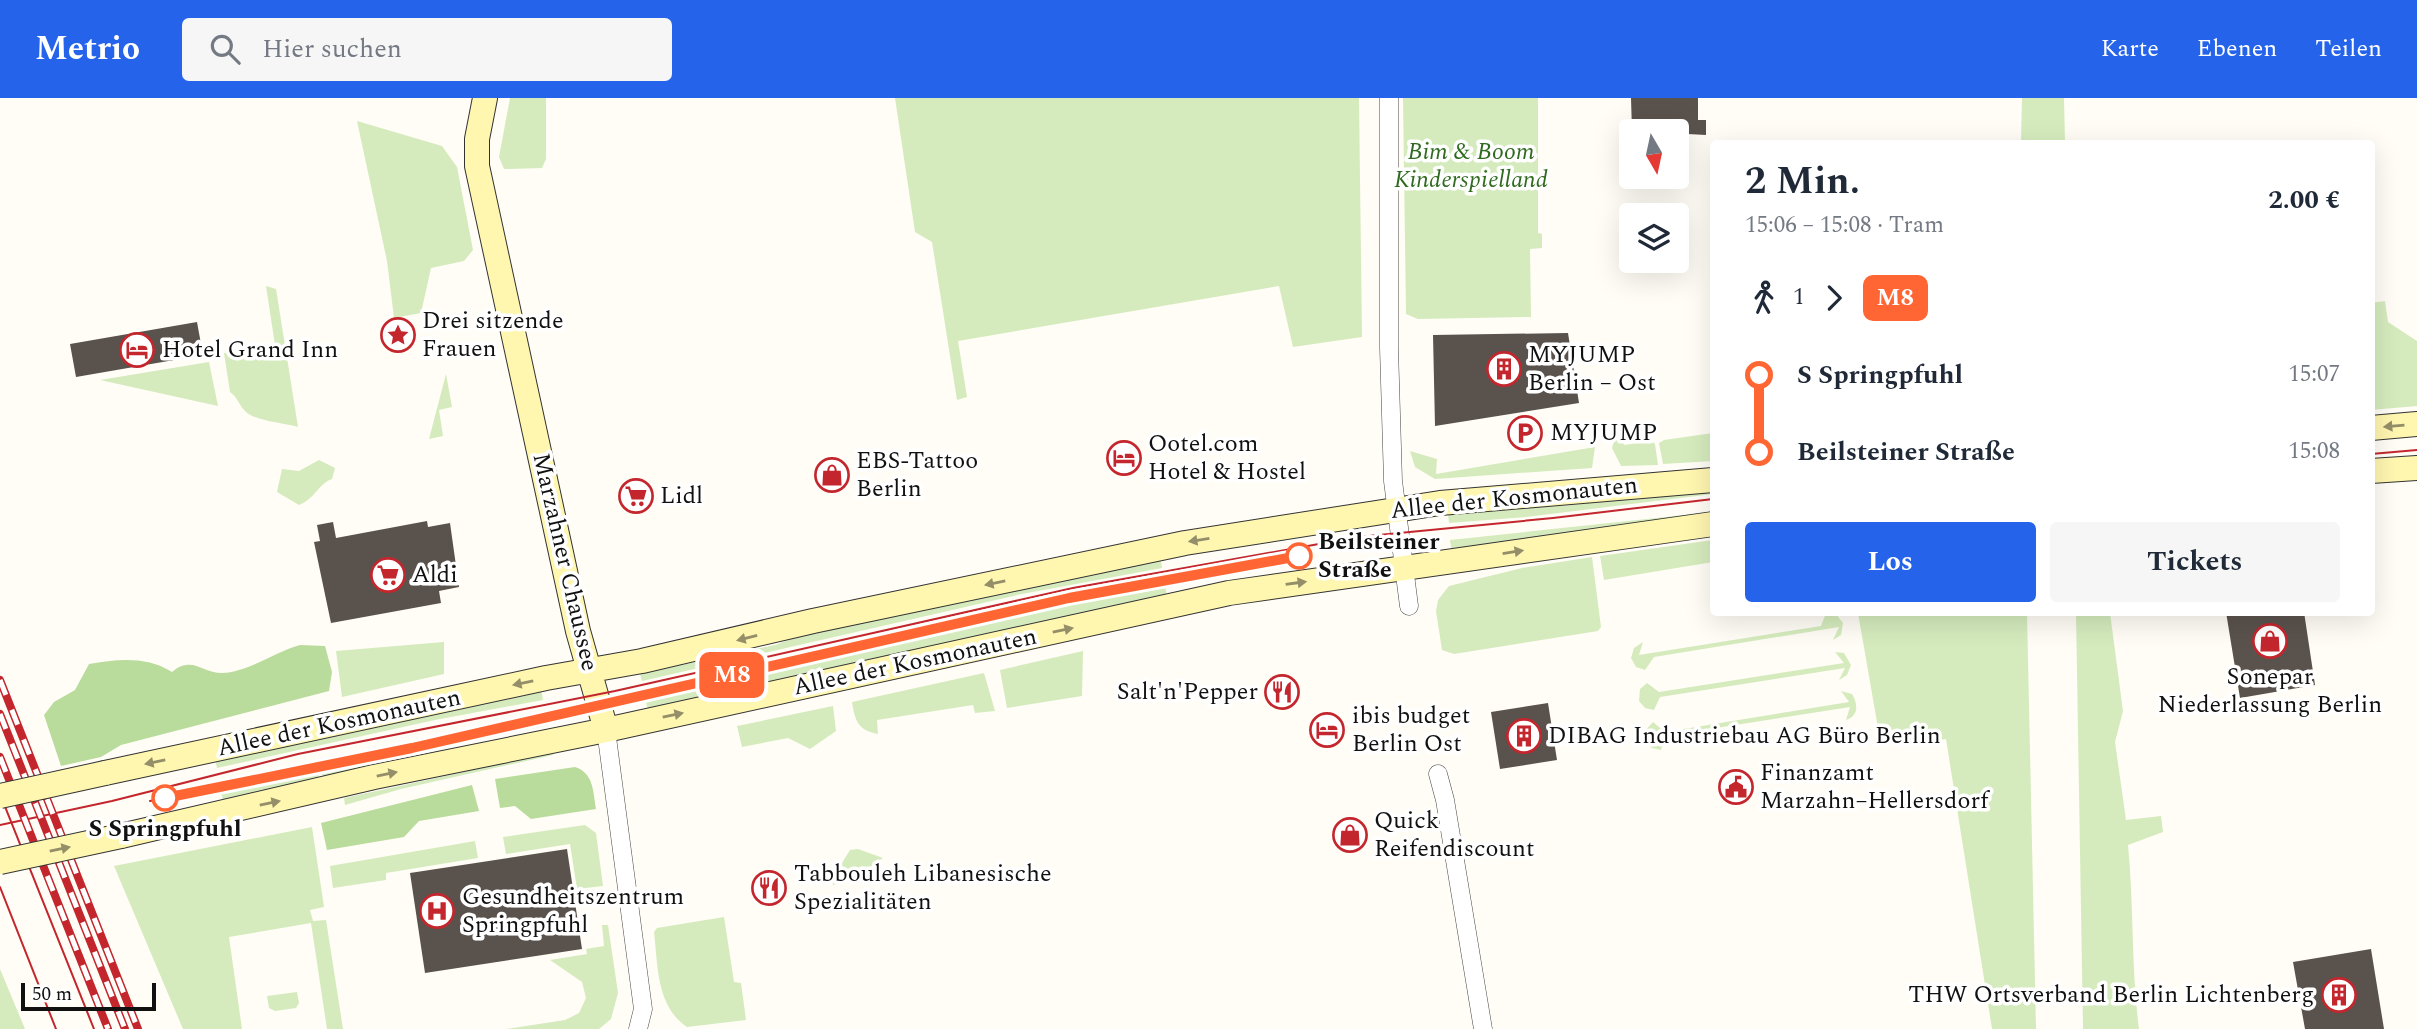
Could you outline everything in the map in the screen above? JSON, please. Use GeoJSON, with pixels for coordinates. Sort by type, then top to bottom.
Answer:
{"type":"FeatureCollection","features":[{"type":"Feature","properties":{"kind":"main road","name":"Marzahner Chaussee"},"geometry":{"type":"LineString","coordinates":[[485,98],[477,139],[477,166],[576,619],[606,730]]}},
{"type":"Feature","properties":{"kind":"main road"},"geometry":{"type":"LineString","coordinates":[[2375,428],[2417,424]]}},
{"type":"Feature","properties":{"kind":"main road"},"geometry":{"type":"LineString","coordinates":[[2375,471],[2417,468]]}},
{"type":"Feature","properties":{"kind":"main road","name":"Allee der Kosmonauten"},"geometry":{"type":"LineString","coordinates":[[0,796],[1185,543],[1395,509],[1710,480]]}},
{"type":"Feature","properties":{"kind":"main road","name":"Allee der Kosmonauten"},"geometry":{"type":"LineString","coordinates":[[0,862],[321,792],[374,777],[606,730],[1229,593],[1710,524]]}},
{"type":"Feature","properties":{"kind":"street"},"geometry":{"type":"LineString","coordinates":[[1389,98],[1389,348],[1395,509],[1409,606]]}},
{"type":"Feature","properties":{"kind":"street","name":"Marzahner Chaussee"},"geometry":{"type":"LineString","coordinates":[[606,730],[643,1009],[638,1029]]}},
{"type":"Feature","properties":{"kind":"street"},"geometry":{"type":"LineString","coordinates":[[1438,774],[1448,814],[1483,1029]]}},
{"type":"Feature","properties":{"kind":"green space"},"geometry":{"type":"Polygon","coordinates":[[[510,98],[546,98],[546,159],[542,168],[504,169],[499,157],[510,98]]]}},
{"type":"Feature","properties":{"kind":"green space"},"geometry":{"type":"Polygon","coordinates":[[[895,98],[1359,98],[1362,337],[1293,347],[1279,286],[958,341],[967,397],[957,400],[932,242],[915,232],[895,98]]]}},
{"type":"Feature","properties":{"kind":"green space","name":"Bim & Boom Kinderspielland"},"geometry":{"type":"Polygon","coordinates":[[[1403,98],[1538,98],[1538,233],[1542,234],[1542,248],[1530,249],[1531,317],[1418,319],[1406,314],[1403,98]]]}},
{"type":"Feature","properties":{"kind":"green space"},"geometry":{"type":"Polygon","coordinates":[[[2022,98],[2064,98],[2065,140],[2021,140],[2022,98]]]}},
{"type":"Feature","properties":{"kind":"green space"},"geometry":{"type":"Polygon","coordinates":[[[357,121],[442,146],[457,167],[473,250],[464,261],[431,268],[421,313],[394,318],[387,261],[357,121]]]}},
{"type":"Feature","properties":{"kind":"green space"},"geometry":{"type":"Polygon","coordinates":[[[266,286],[276,289],[298,427],[248,414],[230,392],[224,353],[275,345],[266,286]]]}},
{"type":"Feature","properties":{"kind":"green space"},"geometry":{"type":"Polygon","coordinates":[[[2385,301],[2388,322],[2417,341],[2417,406],[2375,410],[2375,302],[2385,301]]]}},
{"type":"Feature","properties":{"kind":"green space"},"geometry":{"type":"Polygon","coordinates":[[[209,362],[218,406],[100,380],[203,363],[209,362]]]}},
{"type":"Feature","properties":{"kind":"green space"},"geometry":{"type":"Polygon","coordinates":[[[446,374],[452,407],[439,410],[443,436],[429,439],[446,374]]]}},
{"type":"Feature","properties":{"kind":"green space"},"geometry":{"type":"Polygon","coordinates":[[[1710,433],[1710,461],[1663,464],[1659,443],[1710,433]]]}},
{"type":"Feature","properties":{"kind":"green space"},"geometry":{"type":"Polygon","coordinates":[[[1622,434],[1624,445],[1651,441],[1655,444],[1658,465],[1621,466],[1612,448],[1614,441],[1622,434]]]}},
{"type":"Feature","properties":{"kind":"green space"},"geometry":{"type":"Polygon","coordinates":[[[1595,447],[1592,468],[1435,479],[1415,467],[1410,451],[1437,459],[1436,474],[1595,447]]]}},
{"type":"Feature","properties":{"kind":"green space"},"geometry":{"type":"Polygon","coordinates":[[[319,460],[335,468],[332,479],[323,484],[309,499],[299,505],[277,492],[282,469],[299,471],[319,460]]]}},
{"type":"Feature","properties":{"kind":"green space"},"geometry":{"type":"Polygon","coordinates":[[[1710,487],[1710,494],[1526,517],[1449,523],[1448,514],[1573,505],[1710,487]]]}},
{"type":"Feature","properties":{"kind":"green space"},"geometry":{"type":"Polygon","coordinates":[[[1710,512],[1710,515],[1452,553],[1450,540],[1710,512]]]}},
{"type":"Feature","properties":{"kind":"green space"},"geometry":{"type":"Polygon","coordinates":[[[1710,540],[1710,562],[1604,580],[1600,556],[1710,540]]]}},
{"type":"Feature","properties":{"kind":"green space"},"geometry":{"type":"Polygon","coordinates":[[[1160,557],[1162,568],[1022,594],[642,681],[640,674],[775,645],[815,630],[1160,557]]]}},
{"type":"Feature","properties":{"kind":"green space"},"geometry":{"type":"Polygon","coordinates":[[[1592,557],[1601,627],[1598,631],[1454,654],[1442,650],[1436,611],[1438,600],[1449,586],[1522,568],[1592,557]]]}},
{"type":"Feature","properties":{"kind":"green space"},"geometry":{"type":"Polygon","coordinates":[[[1165,584],[1167,597],[648,710],[645,698],[1025,612],[1165,584]]]}},
{"type":"Feature","properties":{"kind":"green space"},"geometry":{"type":"Polygon","coordinates":[[[1825,616],[1838,616],[1843,623],[1841,635],[1833,640],[1839,627],[1654,657],[1645,670],[1636,667],[1631,658],[1634,648],[1643,642],[1639,655],[1821,626],[1825,616]]]}},
{"type":"Feature","properties":{"kind":"green space"},"geometry":{"type":"Polygon","coordinates":[[[1859,616],[2027,616],[2036,1029],[1992,1029],[1946,739],[1905,745],[1903,736],[1883,739],[1878,728],[1859,616]]]}},
{"type":"Feature","properties":{"kind":"green space"},"geometry":{"type":"Polygon","coordinates":[[[2076,616],[2110,616],[2123,711],[2115,742],[2126,820],[2161,816],[2163,832],[2128,845],[2139,1029],[2083,1029],[2076,616]]]}},
{"type":"Feature","properties":{"kind":"green space"},"geometry":{"type":"Polygon","coordinates":[[[444,642],[444,674],[342,697],[336,651],[444,642]]]}},
{"type":"Feature","properties":{"kind":"green space"},"geometry":{"type":"Polygon","coordinates":[[[300,645],[325,646],[332,672],[329,691],[121,745],[101,757],[61,766],[44,715],[54,702],[75,690],[89,664],[132,660],[152,663],[172,672],[179,667],[191,665],[222,673],[252,666],[300,645]]]}},
{"type":"Feature","properties":{"kind":"green space"},"geometry":{"type":"Polygon","coordinates":[[[1083,651],[1082,696],[1007,708],[1000,670],[1083,651]]]}},
{"type":"Feature","properties":{"kind":"green space"},"geometry":{"type":"Polygon","coordinates":[[[1835,652],[1844,653],[1851,665],[1847,675],[1839,680],[1845,668],[1660,697],[1654,710],[1645,708],[1639,701],[1640,689],[1647,683],[1659,692],[1844,663],[1835,652]]]}},
{"type":"Feature","properties":{"kind":"green space"},"geometry":{"type":"Polygon","coordinates":[[[984,673],[995,711],[975,713],[973,705],[877,720],[878,734],[862,727],[855,714],[852,702],[984,673]]]}},
{"type":"Feature","properties":{"kind":"green space"},"geometry":{"type":"Polygon","coordinates":[[[541,688],[543,700],[435,720],[217,768],[215,759],[541,688]]]}},
{"type":"Feature","properties":{"kind":"green space"},"geometry":{"type":"Polygon","coordinates":[[[1841,691],[1852,694],[1856,706],[1853,716],[1846,720],[1850,707],[1665,736],[1661,750],[1652,748],[1645,741],[1645,731],[1653,722],[1665,732],[1849,702],[1841,691]]]}},
{"type":"Feature","properties":{"kind":"green space"},"geometry":{"type":"Polygon","coordinates":[[[833,706],[836,731],[810,749],[788,738],[742,747],[737,726],[833,706]]]}},
{"type":"Feature","properties":{"kind":"green space"},"geometry":{"type":"Polygon","coordinates":[[[548,719],[549,725],[382,761],[323,780],[322,772],[548,719]]]}},
{"type":"Feature","properties":{"kind":"green space"},"geometry":{"type":"Polygon","coordinates":[[[552,753],[553,755],[401,789],[345,805],[344,798],[552,753]]]}},
{"type":"Feature","properties":{"kind":"green space"},"geometry":{"type":"Polygon","coordinates":[[[575,767],[589,778],[596,809],[531,819],[515,806],[500,808],[495,779],[575,767]]]}},
{"type":"Feature","properties":{"kind":"green space"},"geometry":{"type":"Polygon","coordinates":[[[318,773],[320,781],[224,803],[221,793],[318,773]]]}},
{"type":"Feature","properties":{"kind":"green space"},"geometry":{"type":"Polygon","coordinates":[[[472,785],[479,811],[419,821],[404,837],[327,850],[321,823],[472,785]]]}},
{"type":"Feature","properties":{"kind":"green space"},"geometry":{"type":"Polygon","coordinates":[[[585,825],[596,833],[603,886],[577,889],[570,844],[506,854],[503,837],[585,825]]]}},
{"type":"Feature","properties":{"kind":"green space"},"geometry":{"type":"Polygon","coordinates":[[[312,827],[324,907],[310,910],[313,921],[326,920],[343,1029],[327,1029],[311,923],[229,937],[242,1029],[183,1029],[114,866],[312,827]]]}},
{"type":"Feature","properties":{"kind":"green space"},"geometry":{"type":"Polygon","coordinates":[[[475,841],[478,858],[386,873],[386,880],[333,888],[330,866],[475,841]]]}},
{"type":"Feature","properties":{"kind":"green space"},"geometry":{"type":"Polygon","coordinates":[[[858,849],[883,858],[867,869],[864,877],[833,885],[832,879],[850,850],[858,849]]]}},
{"type":"Feature","properties":{"kind":"green space"},"geometry":{"type":"Polygon","coordinates":[[[724,917],[734,982],[741,983],[746,1020],[687,1027],[669,1008],[664,996],[654,932],[657,928],[724,917]]]}},
{"type":"Feature","properties":{"kind":"green space"},"geometry":{"type":"Polygon","coordinates":[[[602,925],[608,925],[618,993],[611,1019],[599,1029],[506,1029],[565,1020],[579,1013],[586,998],[582,982],[550,960],[587,954],[586,949],[604,946],[602,925]]]}},
{"type":"Feature","properties":{"kind":"green space"},"geometry":{"type":"Polygon","coordinates":[[[0,969],[25,1029],[0,1029],[0,969]]]}},
{"type":"Feature","properties":{"kind":"green space"},"geometry":{"type":"Polygon","coordinates":[[[297,992],[299,1003],[296,1008],[275,1011],[269,1008],[267,996],[297,992]]]}},
{"type":"Feature","properties":{"kind":"building"},"geometry":{"type":"Polygon","coordinates":[[[1631,98],[1698,98],[1698,120],[1706,120],[1706,135],[1689,134],[1689,119],[1632,119],[1631,98]]]}},
{"type":"Feature","properties":{"kind":"building","name":"Hotel Grand Inn"},"geometry":{"type":"Polygon","coordinates":[[[197,322],[203,355],[76,377],[70,344],[197,322]]]}},
{"type":"Feature","properties":{"kind":"building","name":"MYJUMP Berlin – Ost"},"geometry":{"type":"Polygon","coordinates":[[[1568,333],[1579,403],[1435,426],[1433,335],[1568,333]]]}},
{"type":"Feature","properties":{"kind":"building","name":"Aldi"},"geometry":{"type":"Polygon","coordinates":[[[427,521],[428,527],[450,523],[459,587],[439,591],[441,603],[331,623],[314,542],[320,541],[317,525],[333,522],[336,538],[427,521]]]}},
{"type":"Feature","properties":{"kind":"building","name":"Sonepar Niederlassung Berlin"},"geometry":{"type":"Polygon","coordinates":[[[2227,616],[2305,616],[2315,685],[2240,698],[2227,616]]]}},
{"type":"Feature","properties":{"kind":"building","name":"DIBAG Industriebau AG Büro Berlin"},"geometry":{"type":"Polygon","coordinates":[[[1548,703],[1557,760],[1500,769],[1491,712],[1548,703]]]}},
{"type":"Feature","properties":{"kind":"building","name":"Gesundheitszentrum Springpfuhl"},"geometry":{"type":"Polygon","coordinates":[[[567,849],[582,949],[425,973],[410,873],[567,849]]]}},
{"type":"Feature","properties":{"kind":"building","name":"THW Ortsverband Berlin Lichtenberg"},"geometry":{"type":"Polygon","coordinates":[[[2371,949],[2384,1029],[2305,1029],[2293,962],[2371,949]]]}},
{"type":"Feature","properties":{"kind":"tram line"},"geometry":{"type":"LineString","coordinates":[[2375,454],[2417,450]]}},
{"type":"Feature","properties":{"kind":"tram line"},"geometry":{"type":"LineString","coordinates":[[0,825],[112,801],[298,754],[615,691],[1073,588],[1358,537],[1710,499]]}},
{"type":"Feature","properties":{"kind":"tram line","name":"M8"},"geometry":{"type":"LineString","coordinates":[[165,798],[236,786],[412,748],[498,726],[1069,598],[1299,556]]}},
{"type":"Feature","properties":{"kind":"tram line"},"geometry":{"type":"LineString","coordinates":[[150,801],[412,748],[570,710]]}},
{"type":"Feature","properties":{"kind":"tram line"},"geometry":{"type":"LineString","coordinates":[[0,794],[94,1029]]}},
{"type":"Feature","properties":{"kind":"tram line"},"geometry":{"type":"LineString","coordinates":[[0,887],[56,1029]]}},
{"type":"Feature","properties":{"kind":"railway"},"geometry":{"type":"LineString","coordinates":[[0,680],[138,1029]]}},
{"type":"Feature","properties":{"kind":"railway"},"geometry":{"type":"LineString","coordinates":[[0,714],[125,1029]]}},
{"type":"Feature","properties":{"kind":"railway"},"geometry":{"type":"LineString","coordinates":[[0,757],[108,1029]]}},
{"type":"Feature","properties":{"kind":"place","name":"Drei sitzende Frauen"},"geometry":{"type":"Point","coordinates":[398,335]}},
{"type":"Feature","properties":{"kind":"place","name":"Hotel Grand Inn"},"geometry":{"type":"Point","coordinates":[137,350]}},
{"type":"Feature","properties":{"kind":"place","name":"MYJUMP Berlin – Ost"},"geometry":{"type":"Point","coordinates":[1504,369]}},
{"type":"Feature","properties":{"kind":"place","name":"MYJUMP"},"geometry":{"type":"Point","coordinates":[1525,433]}},
{"type":"Feature","properties":{"kind":"place","name":"Ootel.com Hotel & Hostel"},"geometry":{"type":"Point","coordinates":[1124,458]}},
{"type":"Feature","properties":{"kind":"place","name":"EBS-Tattoo Berlin"},"geometry":{"type":"Point","coordinates":[832,475]}},
{"type":"Feature","properties":{"kind":"place","name":"Lidl"},"geometry":{"type":"Point","coordinates":[636,496]}},
{"type":"Feature","properties":{"kind":"place","name":"Beilsteiner Straße"},"geometry":{"type":"Point","coordinates":[1299,556]}},
{"type":"Feature","properties":{"kind":"place","name":"Aldi"},"geometry":{"type":"Point","coordinates":[388,575]}},
{"type":"Feature","properties":{"kind":"place","name":"Sonepar Niederlassung Berlin"},"geometry":{"type":"Point","coordinates":[2270,641]}},
{"type":"Feature","properties":{"kind":"place","name":"Salt'n'Pepper"},"geometry":{"type":"Point","coordinates":[1282,692]}},
{"type":"Feature","properties":{"kind":"place","name":"ibis budget Berlin Ost"},"geometry":{"type":"Point","coordinates":[1327,730]}},
{"type":"Feature","properties":{"kind":"place","name":"DIBAG Industriebau AG Büro Berlin"},"geometry":{"type":"Point","coordinates":[1524,736]}},
{"type":"Feature","properties":{"kind":"place","name":"Finanzamt Marzahn–Hellersdorf"},"geometry":{"type":"Point","coordinates":[1736,787]}},
{"type":"Feature","properties":{"kind":"place","name":"S Springpfuhl"},"geometry":{"type":"Point","coordinates":[165,798]}},
{"type":"Feature","properties":{"kind":"place","name":"Quick Reifendiscount"},"geometry":{"type":"Point","coordinates":[1350,835]}},
{"type":"Feature","properties":{"kind":"place","name":"Tabbouleh Libanesische Spezialitäten"},"geometry":{"type":"Point","coordinates":[769,888]}},
{"type":"Feature","properties":{"kind":"place","name":"Gesundheitszentrum Springpfuhl"},"geometry":{"type":"Point","coordinates":[437,911]}},
{"type":"Feature","properties":{"kind":"place","name":"THW Ortsverband Berlin Lichtenberg"},"geometry":{"type":"Point","coordinates":[2339,995]}}]}
